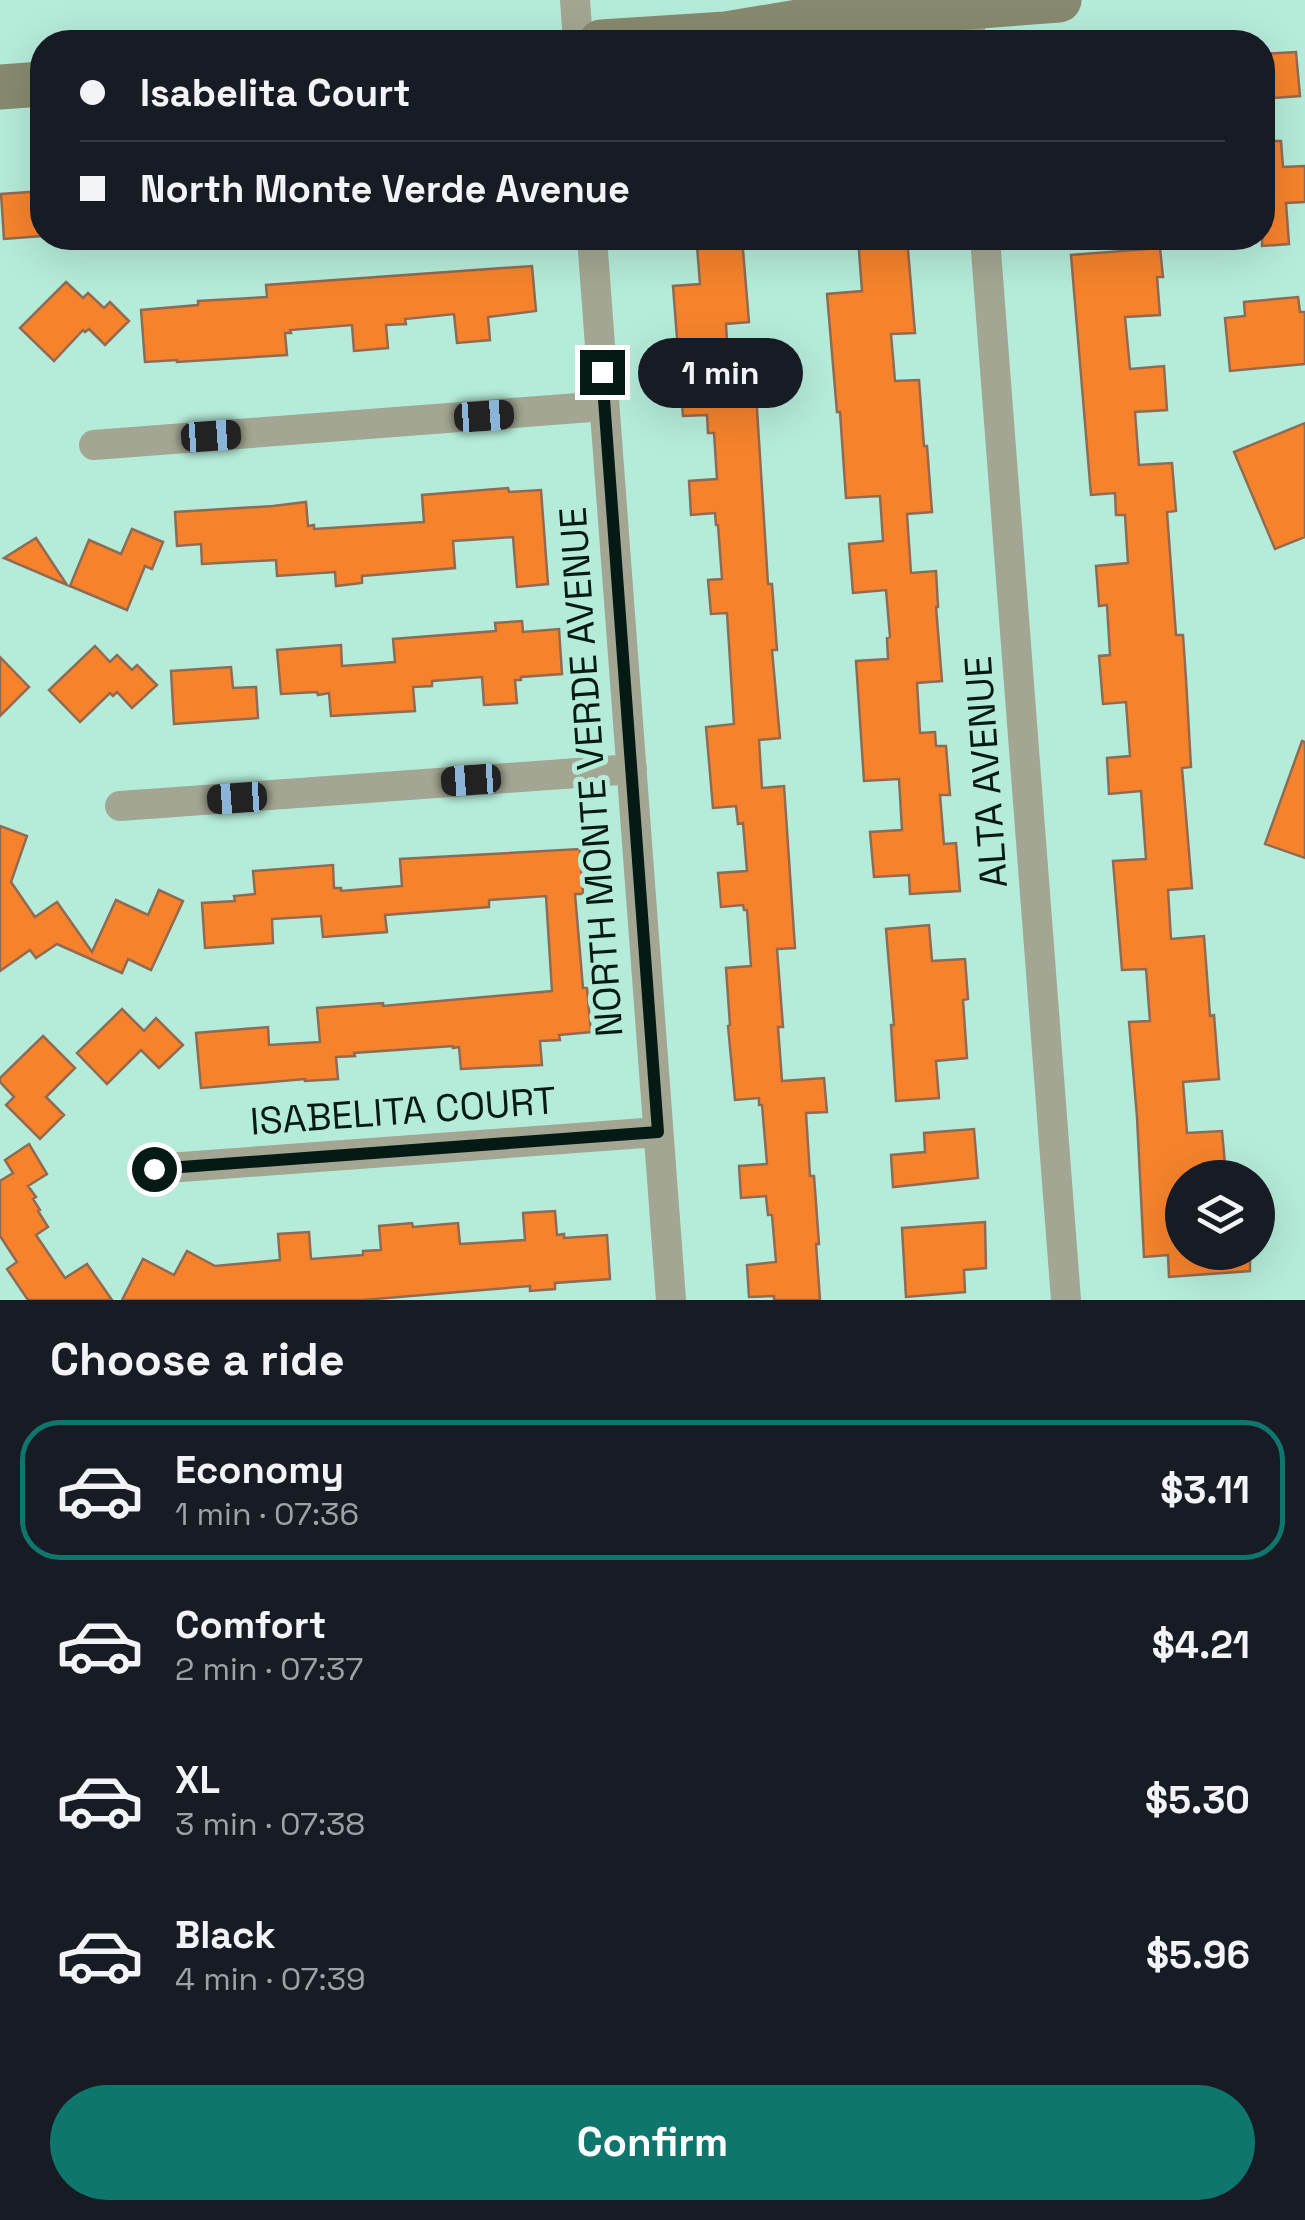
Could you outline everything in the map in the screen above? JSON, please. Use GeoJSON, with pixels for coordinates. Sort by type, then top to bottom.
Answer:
{"type":"FeatureCollection","features":[{"type":"Feature","properties":{"kind":"street"},"geometry":{"type":"LineString","coordinates":[[576,0],[577,30]]}},
{"type":"Feature","properties":{"kind":"street"},"geometry":{"type":"LineString","coordinates":[[750,30],[822,18],[969,16],[1059,0]]}},
{"type":"Feature","properties":{"kind":"street"},"geometry":{"type":"LineString","coordinates":[[0,88],[30,85]]}},
{"type":"Feature","properties":{"kind":"street","name":"NORTH MONTE VERDE AVENUE"},"geometry":{"type":"LineString","coordinates":[[593,250],[671,1300]]}},
{"type":"Feature","properties":{"kind":"street","name":"ALTA AVENUE"},"geometry":{"type":"LineString","coordinates":[[987,250],[1066,1300]]}},
{"type":"Feature","properties":{"kind":"street"},"geometry":{"type":"LineString","coordinates":[[94,445],[604,406]]}},
{"type":"Feature","properties":{"kind":"street"},"geometry":{"type":"LineString","coordinates":[[120,806],[632,769]]}},
{"type":"Feature","properties":{"kind":"street","name":"ISABELITA COURT"},"geometry":{"type":"LineString","coordinates":[[154,1169],[658,1132]]}},
{"type":"Feature","properties":{"kind":"building"},"geometry":{"type":"Polygon","coordinates":[[[1296,52],[1300,96],[1275,98],[1275,53],[1296,52]]]}},
{"type":"Feature","properties":{"kind":"building"},"geometry":{"type":"Polygon","coordinates":[[[1275,141],[1281,141],[1283,167],[1305,166],[1305,202],[1286,203],[1289,244],[1275,245],[1275,141]]]}},
{"type":"Feature","properties":{"kind":"building"},"geometry":{"type":"Polygon","coordinates":[[[30,192],[30,237],[4,239],[1,194],[30,192]]]}},
{"type":"Feature","properties":{"kind":"building"},"geometry":{"type":"Polygon","coordinates":[[[697,250],[743,250],[749,322],[726,324],[727,343],[712,344],[716,396],[756,393],[768,584],[772,584],[777,650],[772,650],[780,738],[759,740],[762,788],[784,786],[795,948],[777,949],[783,1027],[778,1027],[782,1081],[824,1078],[827,1112],[806,1113],[810,1176],[814,1176],[820,1300],[749,1297],[747,1265],[776,1262],[772,1215],[768,1215],[766,1196],[741,1198],[739,1166],[767,1164],[759,1098],[735,1100],[728,1026],[726,968],[751,966],[747,910],[743,905],[721,907],[718,873],[747,871],[743,823],[738,824],[736,806],[713,808],[706,727],[734,724],[727,613],[711,614],[708,580],[722,579],[715,513],[691,515],[689,481],[717,479],[714,433],[708,433],[707,415],[683,416],[673,286],[700,284],[697,250]]]}},
{"type":"Feature","properties":{"kind":"building"},"geometry":{"type":"Polygon","coordinates":[[[859,250],[908,250],[915,333],[891,334],[895,381],[919,380],[932,512],[907,514],[911,573],[936,571],[942,681],[917,683],[920,733],[935,732],[936,746],[946,746],[950,795],[940,795],[944,844],[956,843],[960,891],[910,894],[909,875],[874,877],[870,832],[902,830],[899,779],[864,781],[856,661],[888,659],[890,637],[886,590],[853,593],[849,544],[883,541],[880,496],[846,498],[827,294],[862,291],[859,250]]]}},
{"type":"Feature","properties":{"kind":"building"},"geometry":{"type":"Polygon","coordinates":[[[1160,250],[1163,277],[1157,277],[1160,315],[1125,317],[1130,369],[1164,366],[1167,410],[1135,412],[1139,465],[1172,463],[1176,511],[1167,512],[1176,635],[1183,635],[1186,679],[1191,767],[1182,768],[1192,888],[1168,890],[1171,939],[1204,936],[1219,1079],[1183,1082],[1187,1133],[1222,1131],[1225,1160],[1165,1160],[1165,1255],[1144,1257],[1129,1022],[1150,1021],[1146,969],[1122,970],[1113,861],[1146,859],[1141,791],[1109,794],[1107,758],[1130,756],[1126,702],[1103,704],[1099,656],[1110,655],[1107,605],[1099,606],[1096,566],[1128,563],[1125,515],[1116,515],[1115,493],[1091,495],[1071,255],[1160,250]]]}},
{"type":"Feature","properties":{"kind":"building"},"geometry":{"type":"Polygon","coordinates":[[[532,266],[536,311],[488,317],[490,340],[457,343],[454,314],[386,325],[388,348],[354,351],[352,325],[290,330],[291,333],[285,333],[287,355],[145,362],[141,310],[198,305],[198,301],[267,297],[266,285],[532,266]]]}},
{"type":"Feature","properties":{"kind":"building"},"geometry":{"type":"Polygon","coordinates":[[[66,282],[83,298],[88,293],[104,308],[110,302],[129,321],[105,345],[89,329],[83,330],[54,361],[20,328],[66,282]]]}},
{"type":"Feature","properties":{"kind":"building"},"geometry":{"type":"Polygon","coordinates":[[[1298,297],[1300,312],[1305,312],[1305,364],[1230,371],[1225,318],[1245,316],[1244,302],[1298,297]]]}},
{"type":"Feature","properties":{"kind":"building"},"geometry":{"type":"Polygon","coordinates":[[[1305,423],[1305,537],[1275,549],[1234,452],[1305,423]]]}},
{"type":"Feature","properties":{"kind":"building"},"geometry":{"type":"Polygon","coordinates":[[[508,488],[509,492],[541,490],[548,584],[517,587],[513,537],[453,541],[455,568],[362,576],[362,583],[336,586],[335,572],[277,576],[276,560],[202,564],[201,544],[177,546],[175,512],[306,502],[308,526],[314,525],[314,529],[424,522],[422,495],[508,488]]]}},
{"type":"Feature","properties":{"kind":"building"},"geometry":{"type":"Polygon","coordinates":[[[132,529],[163,542],[152,569],[145,566],[127,610],[70,586],[89,540],[121,554],[132,529]]]}},
{"type":"Feature","properties":{"kind":"building"},"geometry":{"type":"Polygon","coordinates":[[[36,538],[67,585],[4,558],[36,538]]]}},
{"type":"Feature","properties":{"kind":"building"},"geometry":{"type":"Polygon","coordinates":[[[522,621],[523,632],[559,629],[562,674],[515,680],[517,703],[484,705],[482,677],[432,681],[432,686],[413,687],[415,711],[331,716],[329,693],[281,694],[277,650],[341,645],[342,666],[395,662],[393,639],[496,631],[495,623],[522,621]]]}},
{"type":"Feature","properties":{"kind":"building"},"geometry":{"type":"Polygon","coordinates":[[[95,646],[110,662],[117,655],[132,670],[137,665],[157,685],[132,708],[117,692],[113,696],[110,693],[80,722],[49,690],[95,646]]]}},
{"type":"Feature","properties":{"kind":"building"},"geometry":{"type":"Polygon","coordinates":[[[0,657],[29,687],[0,716],[0,657]]]}},
{"type":"Feature","properties":{"kind":"building"},"geometry":{"type":"Polygon","coordinates":[[[231,667],[233,688],[256,687],[258,718],[174,724],[171,671],[231,667]]]}},
{"type":"Feature","properties":{"kind":"building"},"geometry":{"type":"Polygon","coordinates":[[[1302,741],[1305,742],[1305,858],[1265,844],[1302,741]]]}},
{"type":"Feature","properties":{"kind":"building"},"geometry":{"type":"Polygon","coordinates":[[[0,826],[27,836],[11,882],[35,917],[57,902],[92,952],[116,900],[148,915],[159,890],[183,901],[151,970],[128,959],[122,973],[57,944],[36,958],[30,950],[0,971],[0,826]]]}},
{"type":"Feature","properties":{"kind":"building"},"geometry":{"type":"Polygon","coordinates":[[[580,849],[583,894],[575,894],[591,1032],[540,1041],[542,1065],[461,1069],[459,1047],[453,1046],[336,1057],[338,1079],[201,1088],[196,1033],[268,1027],[269,1045],[320,1042],[317,1008],[552,991],[546,896],[489,900],[489,907],[385,915],[387,932],[323,937],[321,916],[272,919],[273,943],[205,948],[202,903],[235,901],[234,896],[255,894],[253,871],[333,865],[334,888],[341,891],[402,886],[400,859],[580,849]]]}},
{"type":"Feature","properties":{"kind":"building"},"geometry":{"type":"Polygon","coordinates":[[[929,925],[932,961],[965,959],[967,1058],[936,1061],[939,1098],[896,1101],[886,929],[929,925]]]}},
{"type":"Feature","properties":{"kind":"building"},"geometry":{"type":"Polygon","coordinates":[[[122,1009],[144,1031],[156,1018],[183,1045],[159,1068],[141,1050],[107,1084],[77,1053],[122,1009]]]}},
{"type":"Feature","properties":{"kind":"building"},"geometry":{"type":"Polygon","coordinates":[[[43,1036],[75,1068],[46,1097],[64,1115],[40,1139],[6,1105],[14,1097],[0,1078],[43,1036]]]}},
{"type":"Feature","properties":{"kind":"building"},"geometry":{"type":"Polygon","coordinates":[[[974,1129],[978,1178],[893,1187],[891,1155],[925,1152],[924,1133],[974,1129]]]}},
{"type":"Feature","properties":{"kind":"building"},"geometry":{"type":"Polygon","coordinates":[[[29,1144],[47,1174],[28,1186],[48,1227],[36,1235],[65,1278],[87,1264],[112,1300],[28,1300],[7,1269],[17,1262],[0,1236],[0,1181],[13,1173],[5,1160],[29,1144]]]}},
{"type":"Feature","properties":{"kind":"building"},"geometry":{"type":"Polygon","coordinates":[[[555,1211],[557,1235],[607,1235],[610,1279],[555,1283],[555,1289],[530,1291],[530,1286],[363,1300],[122,1300],[143,1259],[174,1275],[187,1251],[215,1266],[280,1260],[278,1234],[309,1232],[311,1259],[363,1255],[363,1251],[381,1250],[379,1226],[412,1223],[413,1227],[458,1223],[460,1244],[525,1240],[523,1213],[555,1211]]]}},
{"type":"Feature","properties":{"kind":"building"},"geometry":{"type":"Polygon","coordinates":[[[985,1222],[986,1268],[964,1270],[965,1292],[906,1297],[902,1228],[985,1222]]]}},
{"type":"Feature","properties":{"kind":"building"},"geometry":{"type":"Polygon","coordinates":[[[1169,1270],[1250,1270],[1250,1271],[1169,1277],[1169,1270]]]}},
{"type":"Feature","properties":{"kind":"route"},"geometry":{"type":"LineString","coordinates":[[154,1169],[658,1132],[602,372]]}}]}
